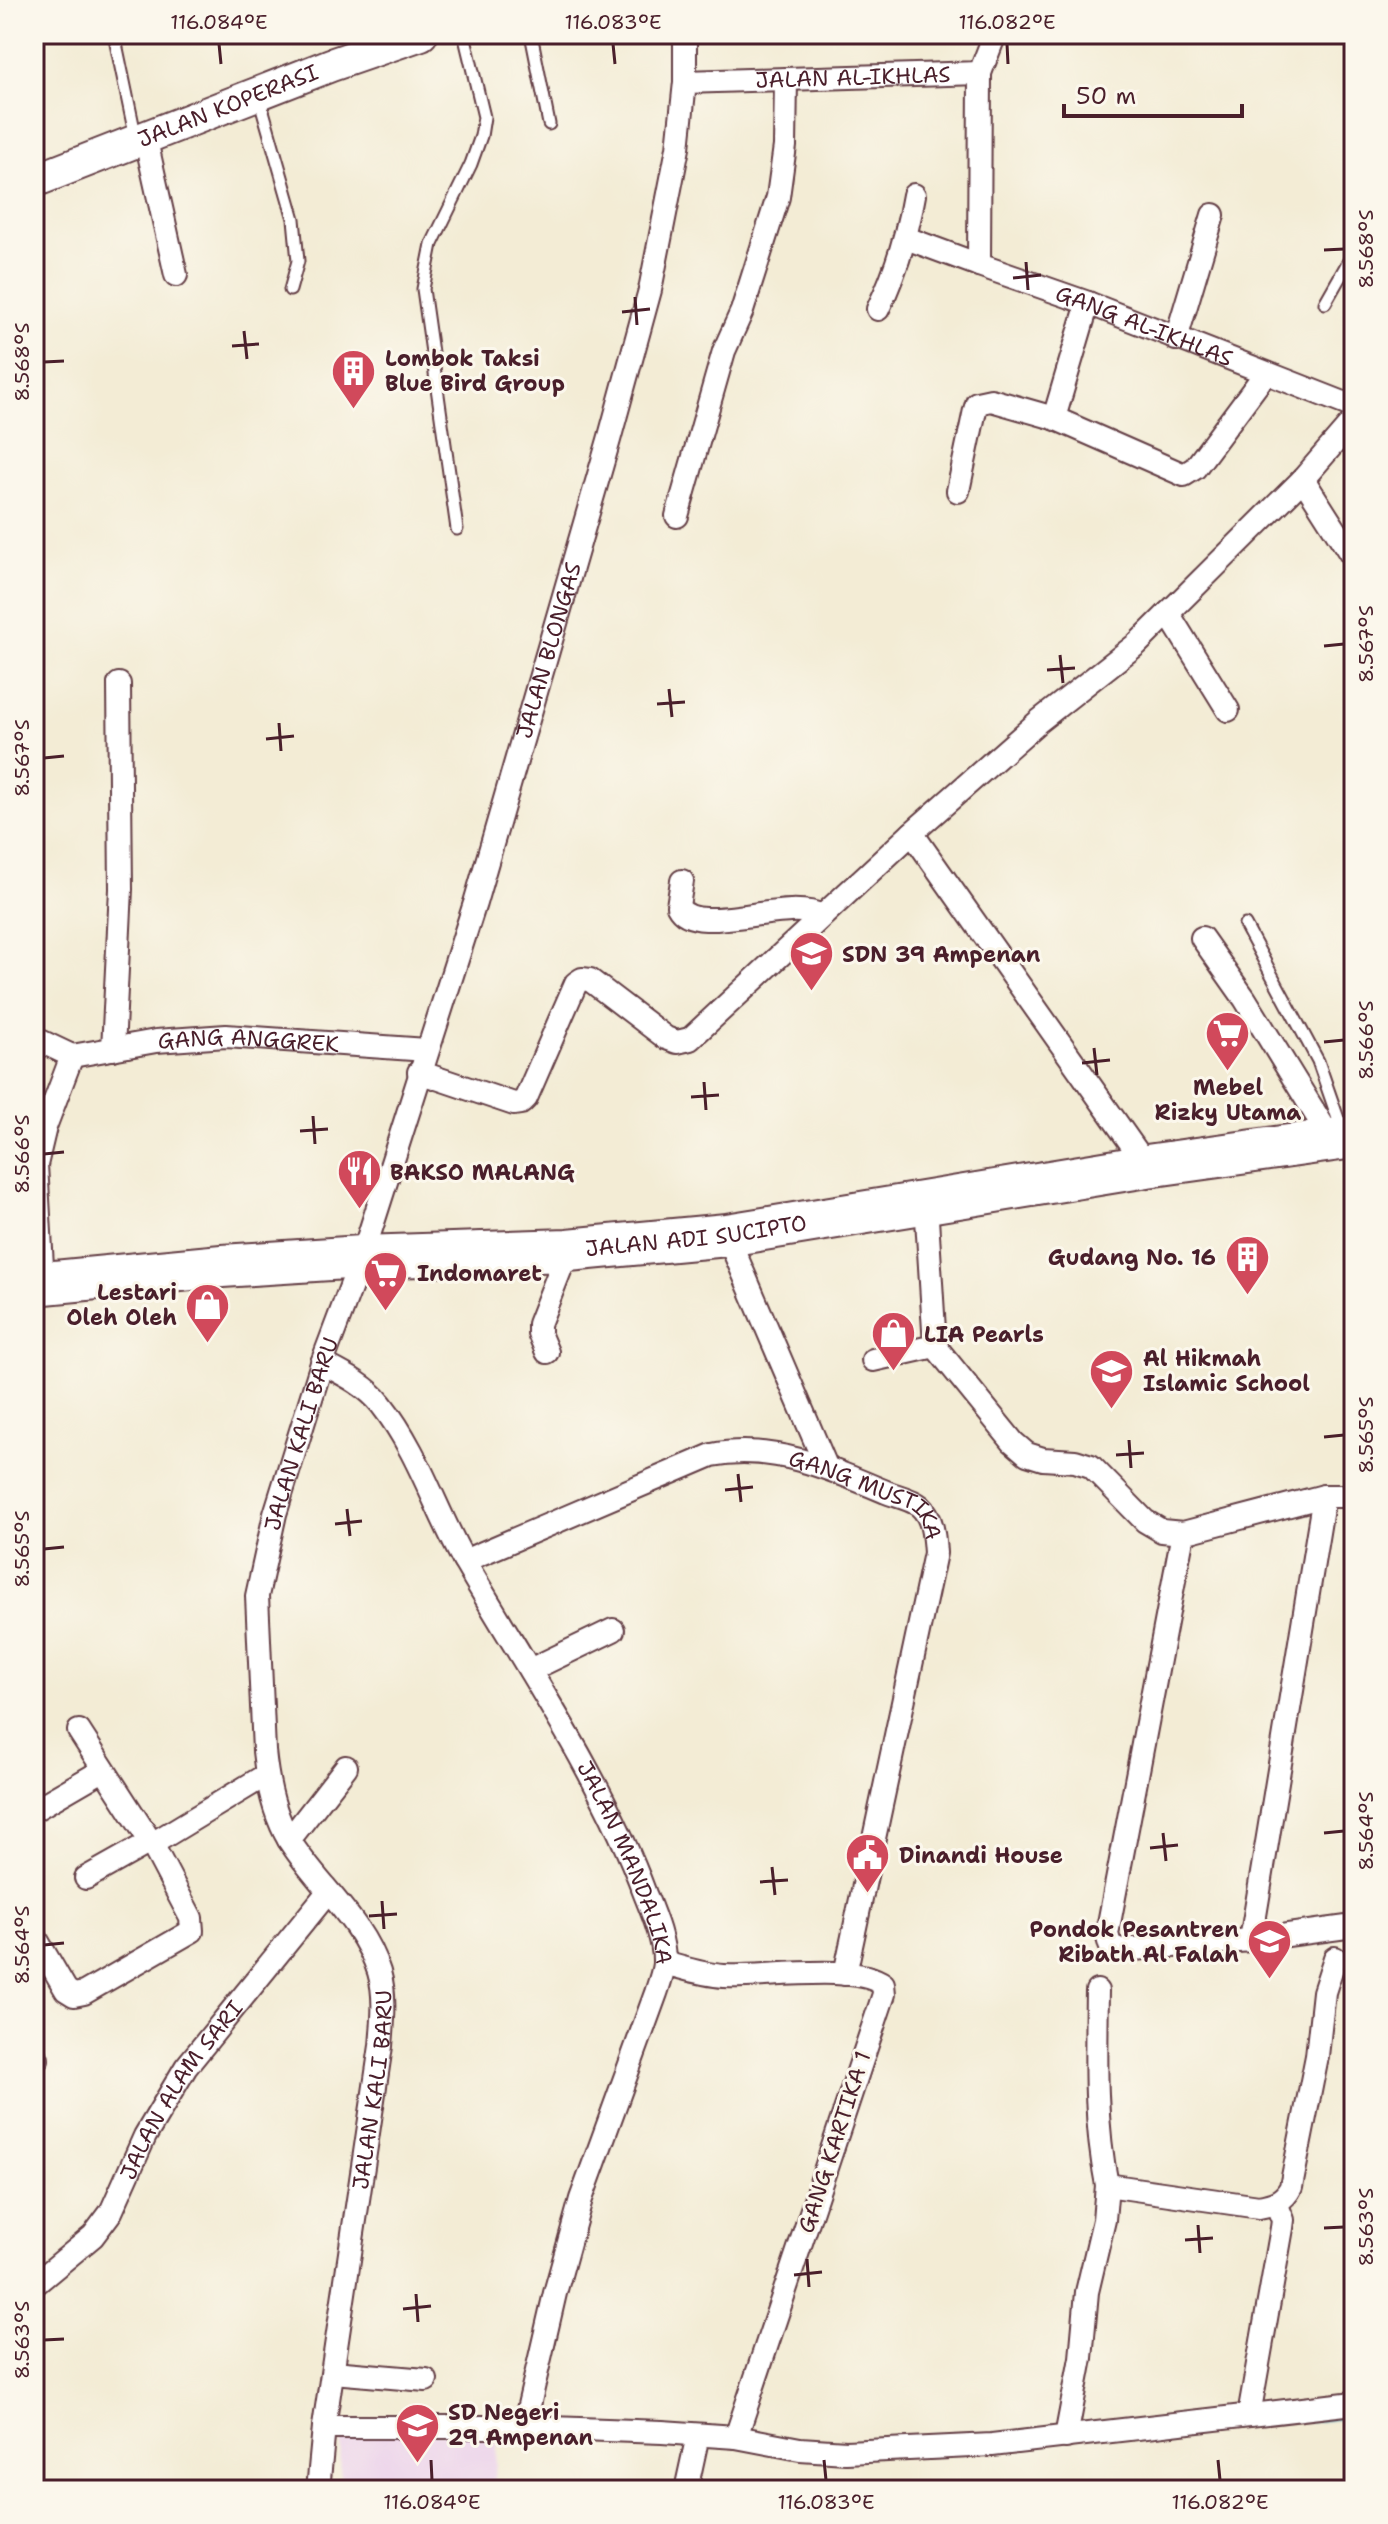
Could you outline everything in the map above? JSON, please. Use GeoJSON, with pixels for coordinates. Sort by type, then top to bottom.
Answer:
{"type":"FeatureCollection","features":[{"type":"Feature","properties":{"kind":"highway","name":"JALAN ADI SUCIPTO"},"geometry":{"type":"LineString","coordinates":[[38,1284],[222,1266],[362,1257],[568,1250],[727,1235],[1147,1166],[1343,1138]]}},
{"type":"Feature","properties":{"kind":"street","name":"JALAN KOPERASI"},"geometry":{"type":"LineString","coordinates":[[34,181],[258,94],[355,45],[421,34]]}},
{"type":"Feature","properties":{"kind":"street","name":"JALAN BLONGAS"},"geometry":{"type":"LineString","coordinates":[[362,1257],[475,903],[650,290],[678,148],[685,82],[685,34]]}},
{"type":"Feature","properties":{"kind":"street","name":"JALAN AL-IKHLAS"},"geometry":{"type":"LineString","coordinates":[[685,82],[980,73],[995,34]]}},
{"type":"Feature","properties":{"kind":"street"},"geometry":{"type":"LineString","coordinates":[[979,265],[980,73]]}},
{"type":"Feature","properties":{"kind":"street"},"geometry":{"type":"LineString","coordinates":[[677,516],[724,351],[742,311],[778,197],[785,146],[786,79]]}},
{"type":"Feature","properties":{"kind":"street"},"geometry":{"type":"LineString","coordinates":[[140,138],[176,275]]}},
{"type":"Feature","properties":{"kind":"street"},"geometry":{"type":"LineString","coordinates":[[878,309],[906,238],[914,195]]}},
{"type":"Feature","properties":{"kind":"street"},"geometry":{"type":"LineString","coordinates":[[1176,339],[1213,215]]}},
{"type":"Feature","properties":{"kind":"street","name":"GANG AL-IKHLAS"},"geometry":{"type":"LineString","coordinates":[[906,238],[1088,303],[1354,407]]}},
{"type":"Feature","properties":{"kind":"street"},"geometry":{"type":"LineString","coordinates":[[1054,418],[1088,303]]}},
{"type":"Feature","properties":{"kind":"street"},"geometry":{"type":"LineString","coordinates":[[958,491],[977,403],[991,400],[1054,418],[1176,473],[1188,474],[1265,374]]}},
{"type":"Feature","properties":{"kind":"street"},"geometry":{"type":"LineString","coordinates":[[419,1072],[514,1104],[521,1103],[526,1098],[576,983],[586,979],[666,1038],[677,1042],[690,1039],[912,833],[1039,721],[1130,650],[1303,479],[1354,420]]}},
{"type":"Feature","properties":{"kind":"street"},"geometry":{"type":"LineString","coordinates":[[1303,479],[1354,559]]}},
{"type":"Feature","properties":{"kind":"street"},"geometry":{"type":"LineString","coordinates":[[1168,613],[1228,710]]}},
{"type":"Feature","properties":{"kind":"street"},"geometry":{"type":"LineString","coordinates":[[113,1049],[121,889],[119,684]]}},
{"type":"Feature","properties":{"kind":"street"},"geometry":{"type":"LineString","coordinates":[[912,833],[1147,1166]]}},
{"type":"Feature","properties":{"kind":"street"},"geometry":{"type":"LineString","coordinates":[[682,881],[678,906],[685,914],[727,919],[798,909],[811,910],[822,916]]}},
{"type":"Feature","properties":{"kind":"street"},"geometry":{"type":"LineString","coordinates":[[1202,938],[1343,1138]]}},
{"type":"Feature","properties":{"kind":"street","name":"GANG ANGGREK"},"geometry":{"type":"LineString","coordinates":[[72,1056],[184,1037],[226,1036],[427,1050]]}},
{"type":"Feature","properties":{"kind":"street"},"geometry":{"type":"LineString","coordinates":[[34,1038],[72,1056],[45,1127],[36,1165],[38,1284]]}},
{"type":"Feature","properties":{"kind":"street"},"geometry":{"type":"LineString","coordinates":[[926,1203],[935,1346],[1013,1442],[1027,1454],[1091,1466],[1145,1521],[1162,1531],[1183,1533],[1324,1496],[1354,1496]]}},
{"type":"Feature","properties":{"kind":"street"},"geometry":{"type":"LineString","coordinates":[[727,1235],[826,1466]]}},
{"type":"Feature","properties":{"kind":"street"},"geometry":{"type":"LineString","coordinates":[[547,1352],[539,1333],[539,1324],[568,1250]]}},
{"type":"Feature","properties":{"kind":"street","name":"JALAN KALI BARU"},"geometry":{"type":"LineString","coordinates":[[318,2490],[324,2427],[381,2046],[384,1999],[378,1969],[361,1932],[289,1840],[275,1810],[266,1775],[257,1596],[275,1514],[322,1363],[362,1257]]}},
{"type":"Feature","properties":{"kind":"street"},"geometry":{"type":"LineString","coordinates":[[873,1360],[935,1346]]}},
{"type":"Feature","properties":{"kind":"street","name":"JALAN MANDALIKA"},"geometry":{"type":"LineString","coordinates":[[322,1363],[356,1381],[380,1402],[411,1448],[464,1561],[530,1670],[616,1825],[654,1916],[664,1963],[581,2199],[555,2293],[524,2427]]}},
{"type":"Feature","properties":{"kind":"street","name":"GANG MUSTIKA"},"geometry":{"type":"LineString","coordinates":[[464,1561],[712,1455],[731,1451],[769,1454],[826,1466],[921,1506],[933,1528],[935,1553],[845,1974]]}},
{"type":"Feature","properties":{"kind":"street"},"geometry":{"type":"LineString","coordinates":[[1251,1940],[1324,1496]]}},
{"type":"Feature","properties":{"kind":"street"},"geometry":{"type":"LineString","coordinates":[[1183,1533],[1107,1934],[1110,1945],[1120,1950],[1251,1940],[1354,1926]]}},
{"type":"Feature","properties":{"kind":"street"},"geometry":{"type":"LineString","coordinates":[[530,1670],[613,1630]]}},
{"type":"Feature","properties":{"kind":"street"},"geometry":{"type":"LineString","coordinates":[[34,1935],[66,1990],[74,1995],[84,1993],[192,1931],[191,1918],[151,1843],[79,1731]]}},
{"type":"Feature","properties":{"kind":"street"},"geometry":{"type":"LineString","coordinates":[[289,1840],[346,1767]]}},
{"type":"Feature","properties":{"kind":"street"},"geometry":{"type":"LineString","coordinates":[[34,1810],[103,1770]]}},
{"type":"Feature","properties":{"kind":"street"},"geometry":{"type":"LineString","coordinates":[[86,1878],[266,1775]]}},
{"type":"Feature","properties":{"kind":"street","name":"JALAN ALAM SARI"},"geometry":{"type":"LineString","coordinates":[[34,2285],[93,2236],[111,2212],[145,2136],[186,2067],[328,1892]]}},
{"type":"Feature","properties":{"kind":"street"},"geometry":{"type":"LineString","coordinates":[[1107,2185],[1259,2207],[1276,2203],[1286,2196],[1291,2187],[1317,2056],[1324,1992],[1335,1958]]}},
{"type":"Feature","properties":{"kind":"street"},"geometry":{"type":"LineString","coordinates":[[664,1963],[719,1976],[845,1974]]}},
{"type":"Feature","properties":{"kind":"street","name":"GANG KARTIKA 1"},"geometry":{"type":"LineString","coordinates":[[736,2437],[884,1994],[883,1984],[875,1978],[845,1974]]}},
{"type":"Feature","properties":{"kind":"street"},"geometry":{"type":"LineString","coordinates":[[1066,2437],[1081,2358],[1085,2304],[1104,2220],[1107,2185],[1100,2154],[1098,2119],[1097,1991]]}},
{"type":"Feature","properties":{"kind":"street"},"geometry":{"type":"LineString","coordinates":[[1249,2415],[1282,2228],[1283,2220],[1276,2203]]}},
{"type":"Feature","properties":{"kind":"street"},"geometry":{"type":"LineString","coordinates":[[333,2372],[426,2380]]}},
{"type":"Feature","properties":{"kind":"street"},"geometry":{"type":"LineString","coordinates":[[324,2427],[524,2427],[698,2435],[846,2452],[992,2445],[1354,2403]]}},
{"type":"Feature","properties":{"kind":"street"},"geometry":{"type":"LineString","coordinates":[[686,2490],[698,2435]]}},
{"type":"Feature","properties":{"kind":"lane"},"geometry":{"type":"LineString","coordinates":[[114,34],[140,138]]}},
{"type":"Feature","properties":{"kind":"lane"},"geometry":{"type":"LineString","coordinates":[[457,529],[423,289],[432,244],[471,164],[484,117],[464,34]]}},
{"type":"Feature","properties":{"kind":"lane"},"geometry":{"type":"LineString","coordinates":[[531,34],[549,124]]}},
{"type":"Feature","properties":{"kind":"lane"},"geometry":{"type":"LineString","coordinates":[[258,94],[294,219],[298,261],[290,290]]}},
{"type":"Feature","properties":{"kind":"lane"},"geometry":{"type":"LineString","coordinates":[[1325,303],[1354,252]]}},
{"type":"Feature","properties":{"kind":"lane"},"geometry":{"type":"LineString","coordinates":[[1245,925],[1318,1061],[1343,1138]]}},
{"type":"Feature","properties":{"kind":"shaded area","name":"SD Negeri 29 Ampenan"},"geometry":{"type":"Polygon","coordinates":[[[341,2431],[498,2434],[494,2490],[340,2490],[341,2431]]]}},
{"type":"Feature","properties":{"kind":"waterway"},"geometry":{"type":"LineString","coordinates":[[1310,2419],[1354,2414]]}},
{"type":"Feature","properties":{"kind":"place","name":"Lombok Taksi Blue Bird Group"},"geometry":{"type":"Point","coordinates":[354,410]}},
{"type":"Feature","properties":{"kind":"place","name":"SDN 39 Ampenan"},"geometry":{"type":"Point","coordinates":[811,993]}},
{"type":"Feature","properties":{"kind":"place","name":"Mebel Rizky Utama"},"geometry":{"type":"Point","coordinates":[1228,1073]}},
{"type":"Feature","properties":{"kind":"place","name":"BAKSO MALANG"},"geometry":{"type":"Point","coordinates":[359,1211]}},
{"type":"Feature","properties":{"kind":"place","name":"Gudang No. 16"},"geometry":{"type":"Point","coordinates":[1247,1296]}},
{"type":"Feature","properties":{"kind":"place","name":"Indomaret"},"geometry":{"type":"Point","coordinates":[386,1312]}},
{"type":"Feature","properties":{"kind":"place","name":"Lestari Oleh Oleh"},"geometry":{"type":"Point","coordinates":[208,1344]}},
{"type":"Feature","properties":{"kind":"place","name":"LIA Pearls"},"geometry":{"type":"Point","coordinates":[893,1373]}},
{"type":"Feature","properties":{"kind":"place","name":"Al Hikmah Islamic School"},"geometry":{"type":"Point","coordinates":[1112,1410]}},
{"type":"Feature","properties":{"kind":"place","name":"Dinandi House"},"geometry":{"type":"Point","coordinates":[868,1894]}},
{"type":"Feature","properties":{"kind":"place","name":"Pondok Pesantren Ribath Al Falah"},"geometry":{"type":"Point","coordinates":[1270,1981]}},
{"type":"Feature","properties":{"kind":"place","name":"SD Negeri 29 Ampenan"},"geometry":{"type":"Point","coordinates":[417,2464]}}]}
